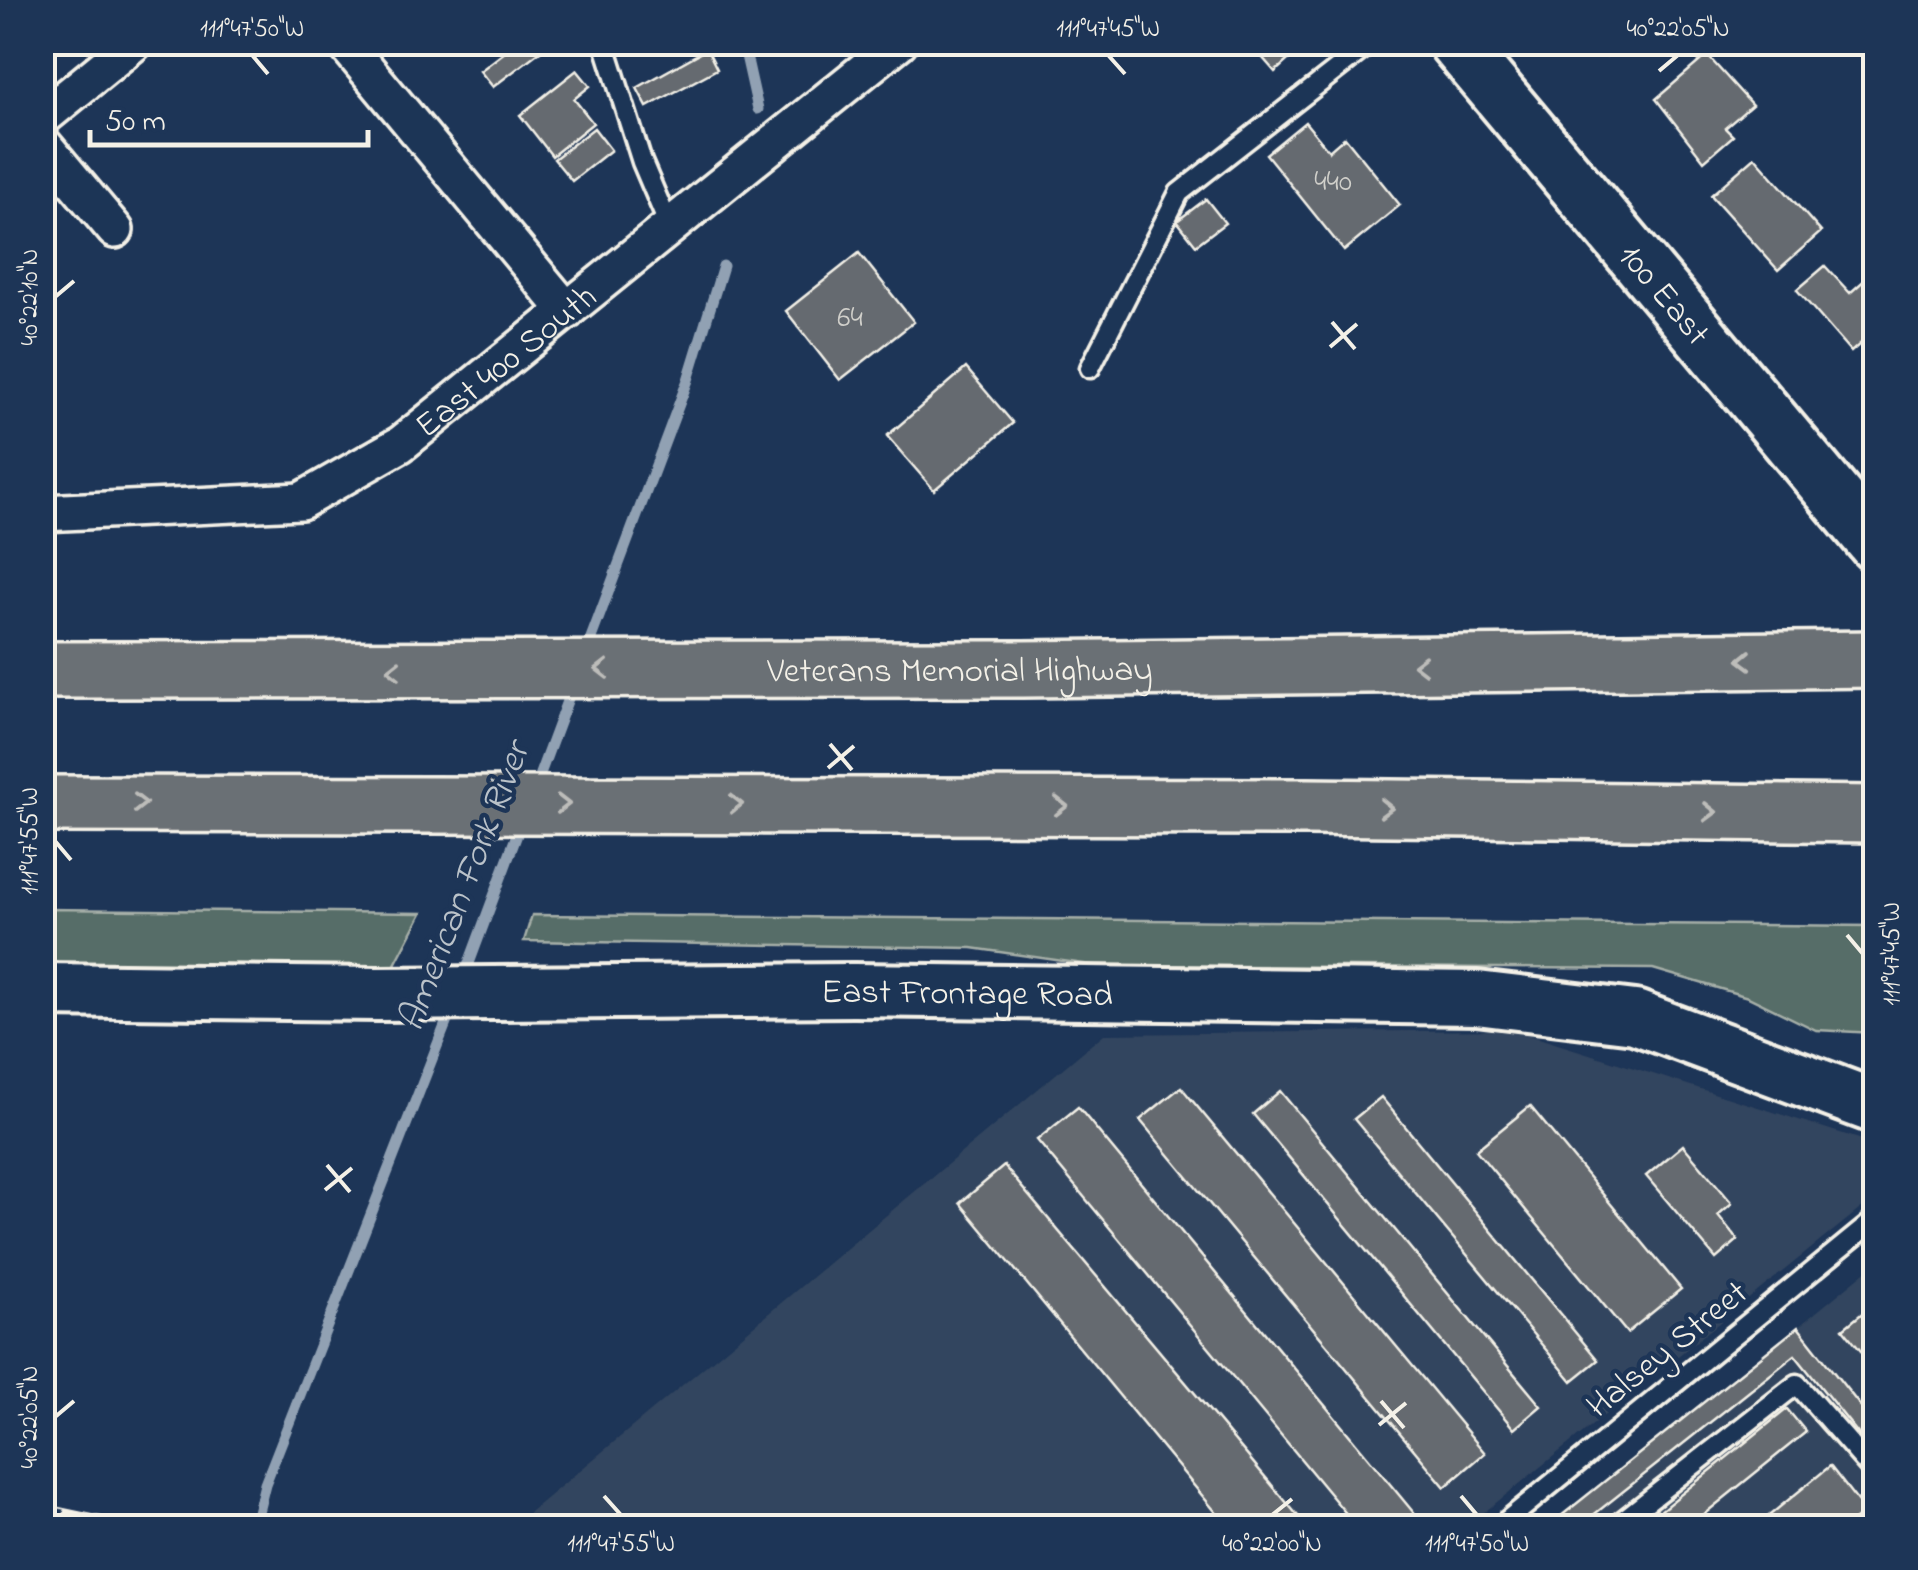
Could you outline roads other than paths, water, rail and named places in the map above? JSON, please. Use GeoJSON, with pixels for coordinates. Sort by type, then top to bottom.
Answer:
{"type":"FeatureCollection","features":[{"type":"Feature","properties":{"kind":"highway","name":"Veterans Memorial Highway"},"geometry":{"type":"LineString","coordinates":[[42,670],[1859,659]]}},
{"type":"Feature","properties":{"kind":"highway"},"geometry":{"type":"LineString","coordinates":[[42,804],[638,804],[1876,814]]}},
{"type":"Feature","properties":{"kind":"street"},"geometry":{"type":"LineString","coordinates":[[42,118],[135,42]]}},
{"type":"Feature","properties":{"kind":"street"},"geometry":{"type":"LineString","coordinates":[[344,42],[567,311]]}},
{"type":"Feature","properties":{"kind":"street","name":"East 400 South"},"geometry":{"type":"LineString","coordinates":[[42,514],[301,501],[401,444],[899,42]]}},
{"type":"Feature","properties":{"kind":"street","name":"100 East"},"geometry":{"type":"LineString","coordinates":[[1454,42],[1876,545]]}},
{"type":"Feature","properties":{"kind":"street"},"geometry":{"type":"LineString","coordinates":[[42,144],[115,230]]}},
{"type":"Feature","properties":{"kind":"street","name":"East Frontage Road"},"geometry":{"type":"LineString","coordinates":[[42,990],[378,994],[854,990],[1477,998],[1636,1016],[1876,1107]]}},
{"type":"Feature","properties":{"kind":"lane"},"geometry":{"type":"LineString","coordinates":[[604,42],[642,162],[670,228]]}},
{"type":"Feature","properties":{"kind":"lane"},"geometry":{"type":"LineString","coordinates":[[1090,368],[1179,193],[1372,42]]}},
{"type":"Feature","properties":{"kind":"lane","name":"Halsey Street"},"geometry":{"type":"LineString","coordinates":[[1498,1528],[1876,1219]]}},
{"type":"Feature","properties":{"kind":"lane"},"geometry":{"type":"LineString","coordinates":[[1613,1528],[1797,1384],[1876,1474]]}},
{"type":"Feature","properties":{"kind":"waterway","name":"American Fork River"},"geometry":{"type":"LineString","coordinates":[[743,42],[758,109]]}},
{"type":"Feature","properties":{"kind":"waterway","name":"American Fork River"},"geometry":{"type":"LineString","coordinates":[[585,654],[688,380],[723,266]]}},
{"type":"Feature","properties":{"kind":"waterway","name":"American Fork River"},"geometry":{"type":"LineString","coordinates":[[534,790],[573,685]]}},
{"type":"Feature","properties":{"kind":"waterway","name":"American Fork River"},"geometry":{"type":"LineString","coordinates":[[462,982],[522,821]]}},
{"type":"Feature","properties":{"kind":"waterway","name":"American Fork River"},"geometry":{"type":"LineString","coordinates":[[254,1528],[265,1484],[452,1008]]}},
{"type":"Feature","properties":{"kind":"railway"},"geometry":{"type":"LineString","coordinates":[[42,1509],[132,1528]]}}]}
